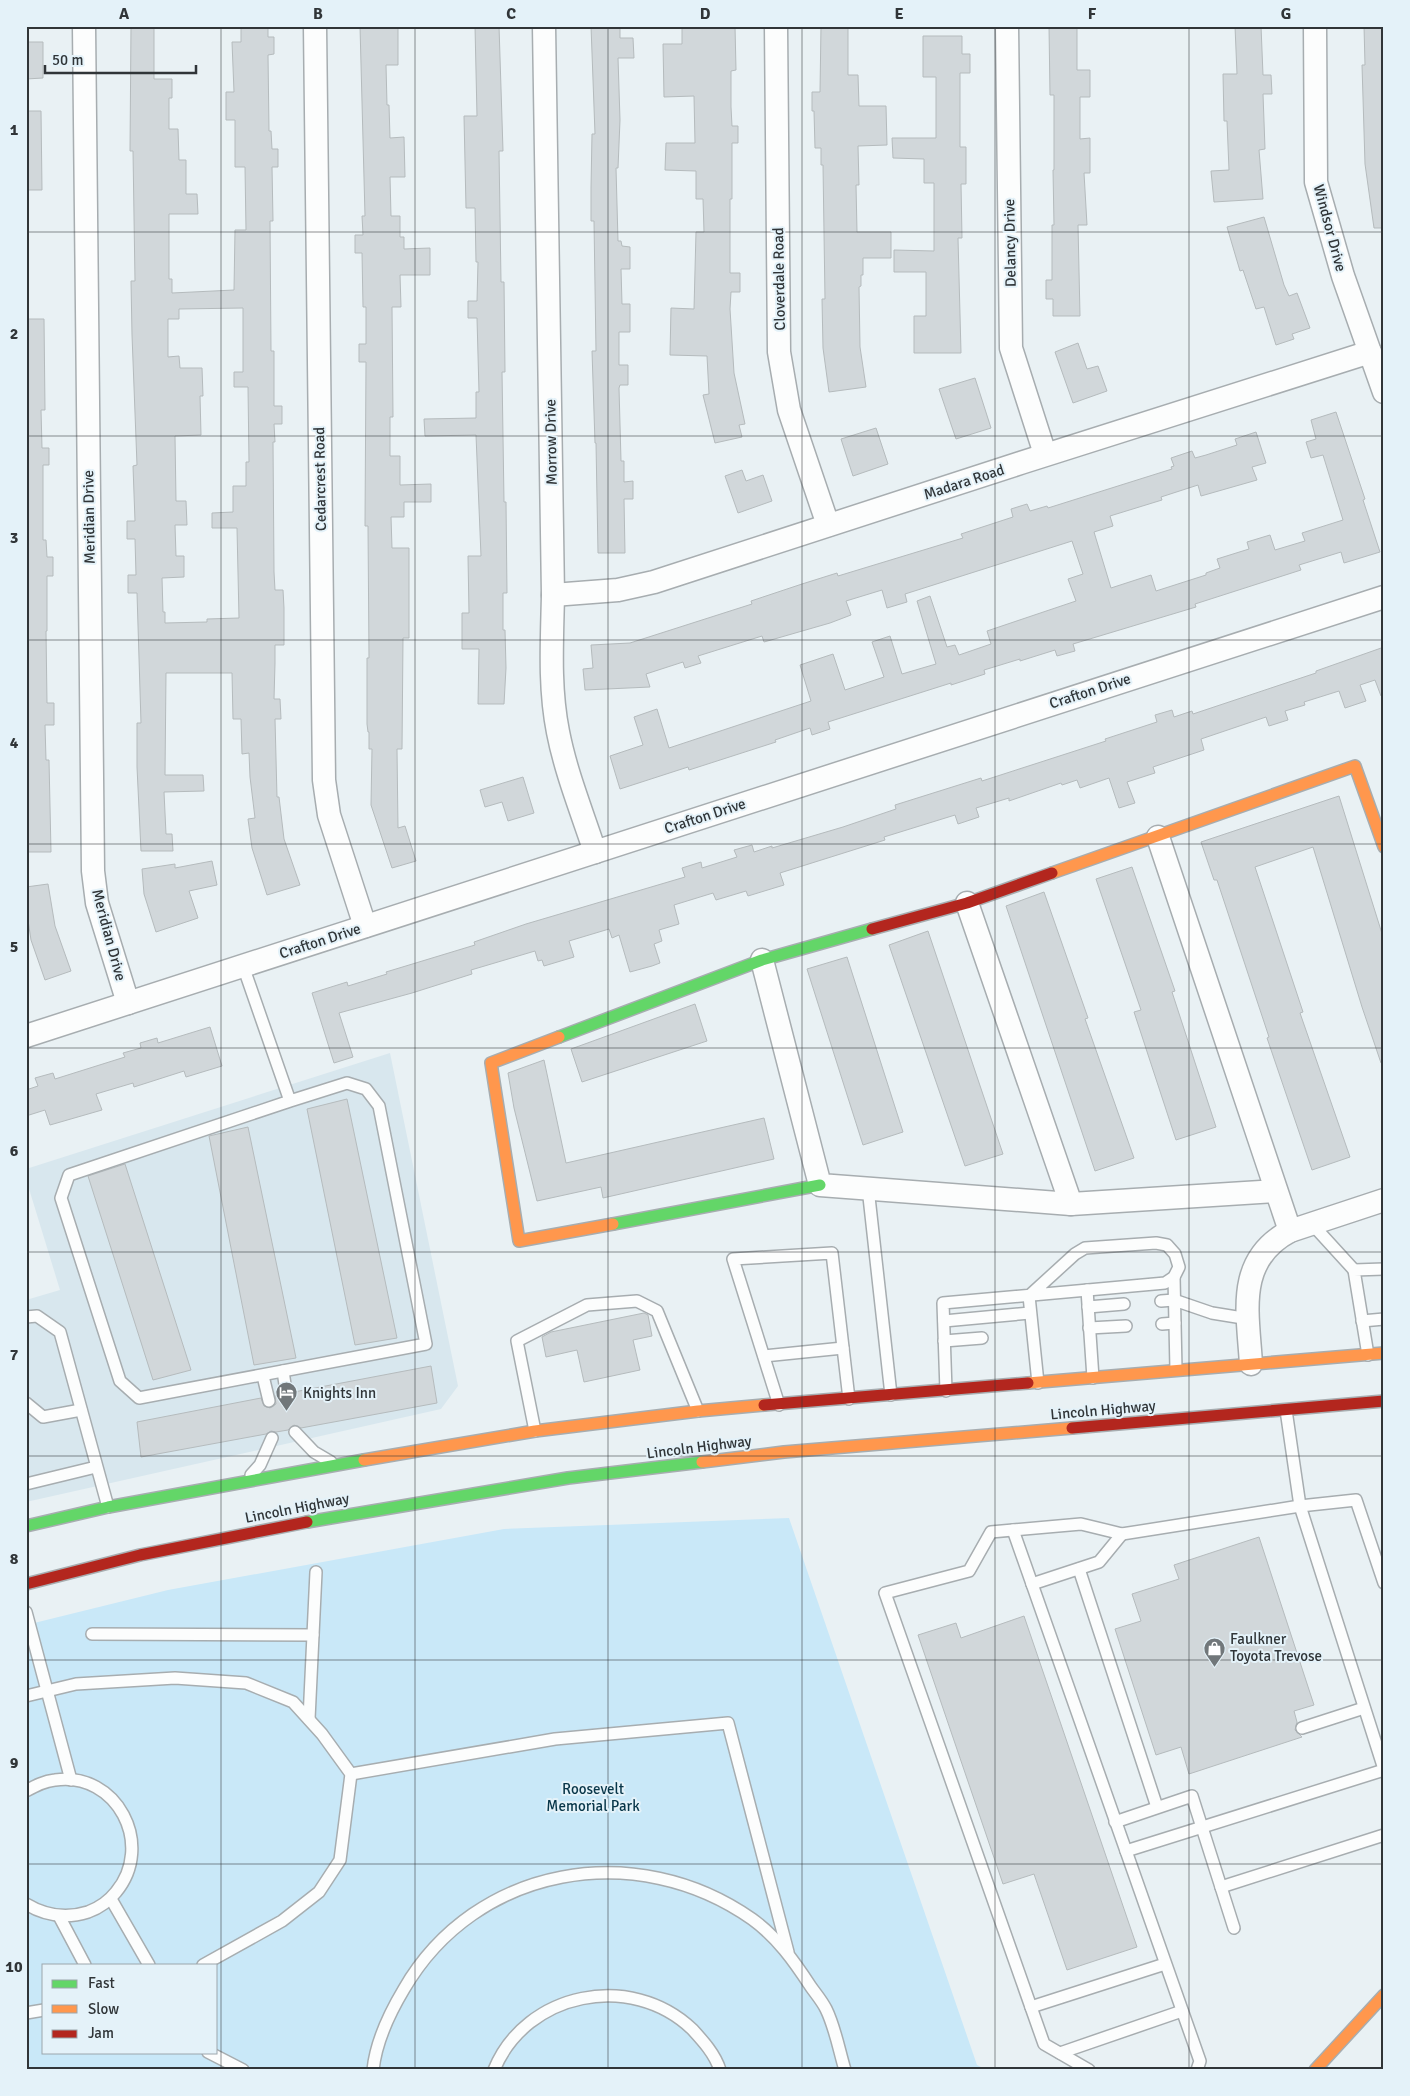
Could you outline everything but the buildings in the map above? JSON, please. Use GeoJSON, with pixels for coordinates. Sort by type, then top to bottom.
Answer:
{"type":"FeatureCollection","features":[{"type":"Feature","properties":{"kind":"main road"},"geometry":{"type":"LineString","coordinates":[[820,1185],[518,1241],[491,1063],[762,960],[968,903],[1355,766],[1384,847]]}},
{"type":"Feature","properties":{"kind":"main road"},"geometry":{"type":"LineString","coordinates":[[26,1526],[108,1507],[248,1480],[535,1431],[698,1411],[1384,1353]]}},
{"type":"Feature","properties":{"kind":"main road","name":"Lincoln Highway"},"geometry":{"type":"LineString","coordinates":[[26,1584],[140,1556],[351,1513],[568,1478],[784,1452],[1382,1402]]}},
{"type":"Feature","properties":{"kind":"main road"},"geometry":{"type":"LineString","coordinates":[[1315,2070],[1384,1994]]}},
{"type":"Feature","properties":{"kind":"street","name":"Meridian Drive"},"geometry":{"type":"LineString","coordinates":[[84,26],[93,871],[97,903],[128,1003]]}},
{"type":"Feature","properties":{"kind":"street","name":"Cedarcrest Road"},"geometry":{"type":"LineString","coordinates":[[315,26],[324,780],[329,815],[365,926]]}},
{"type":"Feature","properties":{"kind":"street","name":"Morrow Drive"},"geometry":{"type":"LineString","coordinates":[[544,26],[553,595],[552,677],[558,730],[564,757],[595,852]]}},
{"type":"Feature","properties":{"kind":"street","name":"Cloverdale Road"},"geometry":{"type":"LineString","coordinates":[[776,26],[780,352],[788,410],[828,525]]}},
{"type":"Feature","properties":{"kind":"street","name":"Delancy Drive"},"geometry":{"type":"LineString","coordinates":[[1007,26],[1011,348],[1045,454]]}},
{"type":"Feature","properties":{"kind":"street","name":"Windsor Drive"},"geometry":{"type":"LineString","coordinates":[[1315,26],[1316,182],[1343,276],[1384,392]]}},
{"type":"Feature","properties":{"kind":"street","name":"Madara Road"},"geometry":{"type":"LineString","coordinates":[[553,595],[618,590],[654,582],[942,490],[1045,454],[1370,352]]}},
{"type":"Feature","properties":{"kind":"street","name":"Crafton Drive"},"geometry":{"type":"LineString","coordinates":[[26,1036],[1384,596]]}},
{"type":"Feature","properties":{"kind":"street"},"geometry":{"type":"LineString","coordinates":[[1158,837],[1290,1231]]}},
{"type":"Feature","properties":{"kind":"street"},"geometry":{"type":"LineString","coordinates":[[968,903],[1071,1204]]}},
{"type":"Feature","properties":{"kind":"street"},"geometry":{"type":"LineString","coordinates":[[762,960],[820,1185],[1071,1204],[1276,1191]]}},
{"type":"Feature","properties":{"kind":"street"},"geometry":{"type":"LineString","coordinates":[[1251,1364],[1247,1297],[1253,1270],[1267,1247],[1277,1238],[1290,1231],[1384,1200]]}},
{"type":"Feature","properties":{"kind":"lane"},"geometry":{"type":"LineString","coordinates":[[243,966],[290,1100]]}},
{"type":"Feature","properties":{"kind":"lane"},"geometry":{"type":"LineString","coordinates":[[347,1083],[366,1089],[379,1106],[426,1344],[139,1398],[120,1381],[61,1198],[69,1175],[290,1100],[347,1083]]}},
{"type":"Feature","properties":{"kind":"lane"},"geometry":{"type":"LineString","coordinates":[[868,1188],[892,1395]]}},
{"type":"Feature","properties":{"kind":"lane"},"geometry":{"type":"LineString","coordinates":[[1312,1224],[1354,1270],[1368,1355]]}},
{"type":"Feature","properties":{"kind":"lane"},"geometry":{"type":"LineString","coordinates":[[1029,1296],[1074,1254],[1085,1248],[1156,1243],[1167,1244],[1175,1254],[1179,1267],[1170,1280],[1174,1300],[1176,1371]]}},
{"type":"Feature","properties":{"kind":"lane"},"geometry":{"type":"LineString","coordinates":[[780,1405],[733,1259],[832,1253],[849,1399]]}},
{"type":"Feature","properties":{"kind":"lane"},"geometry":{"type":"LineString","coordinates":[[1354,1270],[1384,1269]]}},
{"type":"Feature","properties":{"kind":"lane"},"geometry":{"type":"LineString","coordinates":[[946,1391],[943,1303],[1029,1296],[1170,1280]]}},
{"type":"Feature","properties":{"kind":"lane"},"geometry":{"type":"LineString","coordinates":[[1087,1290],[1093,1378]]}},
{"type":"Feature","properties":{"kind":"lane"},"geometry":{"type":"LineString","coordinates":[[1029,1296],[1038,1383]]}},
{"type":"Feature","properties":{"kind":"lane"},"geometry":{"type":"LineString","coordinates":[[1161,1301],[1174,1300],[1212,1313],[1249,1319]]}},
{"type":"Feature","properties":{"kind":"lane"},"geometry":{"type":"LineString","coordinates":[[535,1431],[517,1341],[588,1305],[637,1301],[657,1311],[698,1411]]}},
{"type":"Feature","properties":{"kind":"lane"},"geometry":{"type":"LineString","coordinates":[[1088,1307],[1124,1304]]}},
{"type":"Feature","properties":{"kind":"lane"},"geometry":{"type":"LineString","coordinates":[[944,1321],[1030,1313]]}},
{"type":"Feature","properties":{"kind":"lane"},"geometry":{"type":"LineString","coordinates":[[26,1317],[37,1316],[60,1332],[108,1507]]}},
{"type":"Feature","properties":{"kind":"lane"},"geometry":{"type":"LineString","coordinates":[[1362,1321],[1384,1319]]}},
{"type":"Feature","properties":{"kind":"lane"},"geometry":{"type":"LineString","coordinates":[[1162,1324],[1175,1323]]}},
{"type":"Feature","properties":{"kind":"lane"},"geometry":{"type":"LineString","coordinates":[[1089,1328],[1126,1326]]}},
{"type":"Feature","properties":{"kind":"lane"},"geometry":{"type":"LineString","coordinates":[[1020,1336],[1033,1335]]}},
{"type":"Feature","properties":{"kind":"lane"},"geometry":{"type":"LineString","coordinates":[[944,1341],[982,1338]]}},
{"type":"Feature","properties":{"kind":"lane"},"geometry":{"type":"LineString","coordinates":[[764,1356],[843,1348]]}},
{"type":"Feature","properties":{"kind":"lane"},"geometry":{"type":"LineString","coordinates":[[283,1371],[287,1398]]}},
{"type":"Feature","properties":{"kind":"lane"},"geometry":{"type":"LineString","coordinates":[[263,1376],[269,1401]]}},
{"type":"Feature","properties":{"kind":"lane"},"geometry":{"type":"LineString","coordinates":[[1382,1402],[1384,1416]]}},
{"type":"Feature","properties":{"kind":"lane"},"geometry":{"type":"LineString","coordinates":[[26,1403],[43,1417],[81,1410]]}},
{"type":"Feature","properties":{"kind":"lane"},"geometry":{"type":"LineString","coordinates":[[1126,1851],[1384,1770],[1300,1506],[1286,1410]]}},
{"type":"Feature","properties":{"kind":"lane"},"geometry":{"type":"LineString","coordinates":[[295,1432],[314,1452],[337,1465]]}},
{"type":"Feature","properties":{"kind":"lane"},"geometry":{"type":"LineString","coordinates":[[248,1480],[260,1465],[272,1438]]}},
{"type":"Feature","properties":{"kind":"lane"},"geometry":{"type":"LineString","coordinates":[[26,1484],[96,1467]]}},
{"type":"Feature","properties":{"kind":"lane"},"geometry":{"type":"LineString","coordinates":[[1089,2070],[1044,2044],[885,1593],[969,1571],[992,1532],[1082,1524],[1122,1534],[1300,1506],[1356,1500],[1384,1583]]}},
{"type":"Feature","properties":{"kind":"lane"},"geometry":{"type":"LineString","coordinates":[[1013,1530],[1200,2061],[1197,2070]]}},
{"type":"Feature","properties":{"kind":"lane"},"geometry":{"type":"LineString","coordinates":[[1032,1584],[1099,1562],[1122,1534]]}},
{"type":"Feature","properties":{"kind":"lane"},"geometry":{"type":"LineString","coordinates":[[1079,1569],[1157,1807]]}},
{"type":"Feature","properties":{"kind":"lane"},"geometry":{"type":"LineString","coordinates":[[309,1719],[316,1572]]}},
{"type":"Feature","properties":{"kind":"lane"},"geometry":{"type":"LineString","coordinates":[[26,1612],[71,1780]]}},
{"type":"Feature","properties":{"kind":"lane"},"geometry":{"type":"LineString","coordinates":[[92,1634],[313,1635]]}},
{"type":"Feature","properties":{"kind":"lane"},"geometry":{"type":"LineString","coordinates":[[26,1696],[76,1684],[175,1678],[246,1683],[293,1702],[322,1734],[351,1774],[340,1860],[319,1892],[282,1921],[205,1964]]}},
{"type":"Feature","properties":{"kind":"lane"},"geometry":{"type":"LineString","coordinates":[[1302,1728],[1364,1708]]}},
{"type":"Feature","properties":{"kind":"lane"},"geometry":{"type":"LineString","coordinates":[[351,1774],[555,1739],[728,1723],[788,1952]]}},
{"type":"Feature","properties":{"kind":"lane"},"geometry":{"type":"LineString","coordinates":[[26,1791],[47,1782],[71,1780],[90,1784],[107,1794],[120,1809],[129,1826],[133,1846],[131,1865],[123,1883],[111,1898],[95,1909],[78,1915],[59,1916],[38,1911],[26,1904]]}},
{"type":"Feature","properties":{"kind":"lane"},"geometry":{"type":"LineString","coordinates":[[1115,1822],[1192,1796],[1234,1928]]}},
{"type":"Feature","properties":{"kind":"lane"},"geometry":{"type":"LineString","coordinates":[[1221,1887],[1384,1836]]}},
{"type":"Feature","properties":{"kind":"lane"},"geometry":{"type":"LineString","coordinates":[[373,2070],[374,2061],[390,2013],[415,1970],[439,1942],[485,1906],[512,1892],[554,1878],[612,1872],[663,1878],[711,1895],[752,1920],[788,1952],[826,2009],[845,2070]]}},
{"type":"Feature","properties":{"kind":"lane"},"geometry":{"type":"LineString","coordinates":[[111,1898],[148,1964]]}},
{"type":"Feature","properties":{"kind":"lane"},"geometry":{"type":"LineString","coordinates":[[59,1916],[84,1964]]}},
{"type":"Feature","properties":{"kind":"lane"},"geometry":{"type":"LineString","coordinates":[[1031,2007],[1165,1964]]}},
{"type":"Feature","properties":{"kind":"lane"},"geometry":{"type":"LineString","coordinates":[[494,2070],[499,2056],[517,2032],[540,2013],[567,2000],[597,1995],[627,1996],[656,2005],[682,2020],[704,2041],[720,2070]]}},
{"type":"Feature","properties":{"kind":"lane"},"geometry":{"type":"LineString","coordinates":[[26,2013],[42,2010]]}},
{"type":"Feature","properties":{"kind":"lane"},"geometry":{"type":"LineString","coordinates":[[1060,2054],[1182,2011]]}},
{"type":"Feature","properties":{"kind":"lane"},"geometry":{"type":"LineString","coordinates":[[212,2054],[243,2070]]}},
{"type":"Feature","properties":{"kind":"shaded area"},"geometry":{"type":"Polygon","coordinates":[[[390,1053],[458,1386],[441,1409],[26,1502],[26,1300],[60,1290],[26,1179],[26,1169],[390,1053]]]}},
{"type":"Feature","properties":{"kind":"green space","name":"Roosevelt Memorial Park"},"geometry":{"type":"Polygon","coordinates":[[[789,1518],[977,2065],[987,2070],[26,2070],[26,1625],[168,1590],[504,1529],[789,1518]]]}},
{"type":"Feature","properties":{"kind":"traffic: fast"},"geometry":{"type":"LineString","coordinates":[[559,1037],[762,960],[872,929]]}},
{"type":"Feature","properties":{"kind":"traffic: fast"},"geometry":{"type":"LineString","coordinates":[[613,1224],[820,1185]]}},
{"type":"Feature","properties":{"kind":"traffic: fast"},"geometry":{"type":"LineString","coordinates":[[26,1526],[108,1507],[364,1460]]}},
{"type":"Feature","properties":{"kind":"traffic: fast"},"geometry":{"type":"LineString","coordinates":[[307,1522],[568,1478],[702,1462]]}},
{"type":"Feature","properties":{"kind":"traffic: slow"},"geometry":{"type":"LineString","coordinates":[[1052,873],[1355,766],[1384,847]]}},
{"type":"Feature","properties":{"kind":"traffic: slow"},"geometry":{"type":"LineString","coordinates":[[559,1037],[491,1063],[519,1241],[613,1224]]}},
{"type":"Feature","properties":{"kind":"traffic: slow"},"geometry":{"type":"LineString","coordinates":[[1028,1383],[1384,1353]]}},
{"type":"Feature","properties":{"kind":"traffic: slow"},"geometry":{"type":"LineString","coordinates":[[364,1460],[535,1431],[764,1405]]}},
{"type":"Feature","properties":{"kind":"traffic: slow"},"geometry":{"type":"LineString","coordinates":[[702,1462],[784,1452],[1072,1428]]}},
{"type":"Feature","properties":{"kind":"traffic: slow"},"geometry":{"type":"LineString","coordinates":[[1315,2070],[1384,1995]]}},
{"type":"Feature","properties":{"kind":"traffic: jam"},"geometry":{"type":"LineString","coordinates":[[872,929],[967,903],[1052,873]]}},
{"type":"Feature","properties":{"kind":"traffic: jam"},"geometry":{"type":"LineString","coordinates":[[764,1405],[1028,1383]]}},
{"type":"Feature","properties":{"kind":"traffic: jam"},"geometry":{"type":"LineString","coordinates":[[1072,1428],[1384,1401]]}},
{"type":"Feature","properties":{"kind":"traffic: jam"},"geometry":{"type":"LineString","coordinates":[[26,1584],[140,1555],[307,1522]]}},
{"type":"Feature","properties":{"kind":"place","name":"Knights Inn"},"geometry":{"type":"Point","coordinates":[287,1412]}},
{"type":"Feature","properties":{"kind":"place","name":"Faulkner Toyota Trevose"},"geometry":{"type":"Point","coordinates":[1214,1667]}}]}
